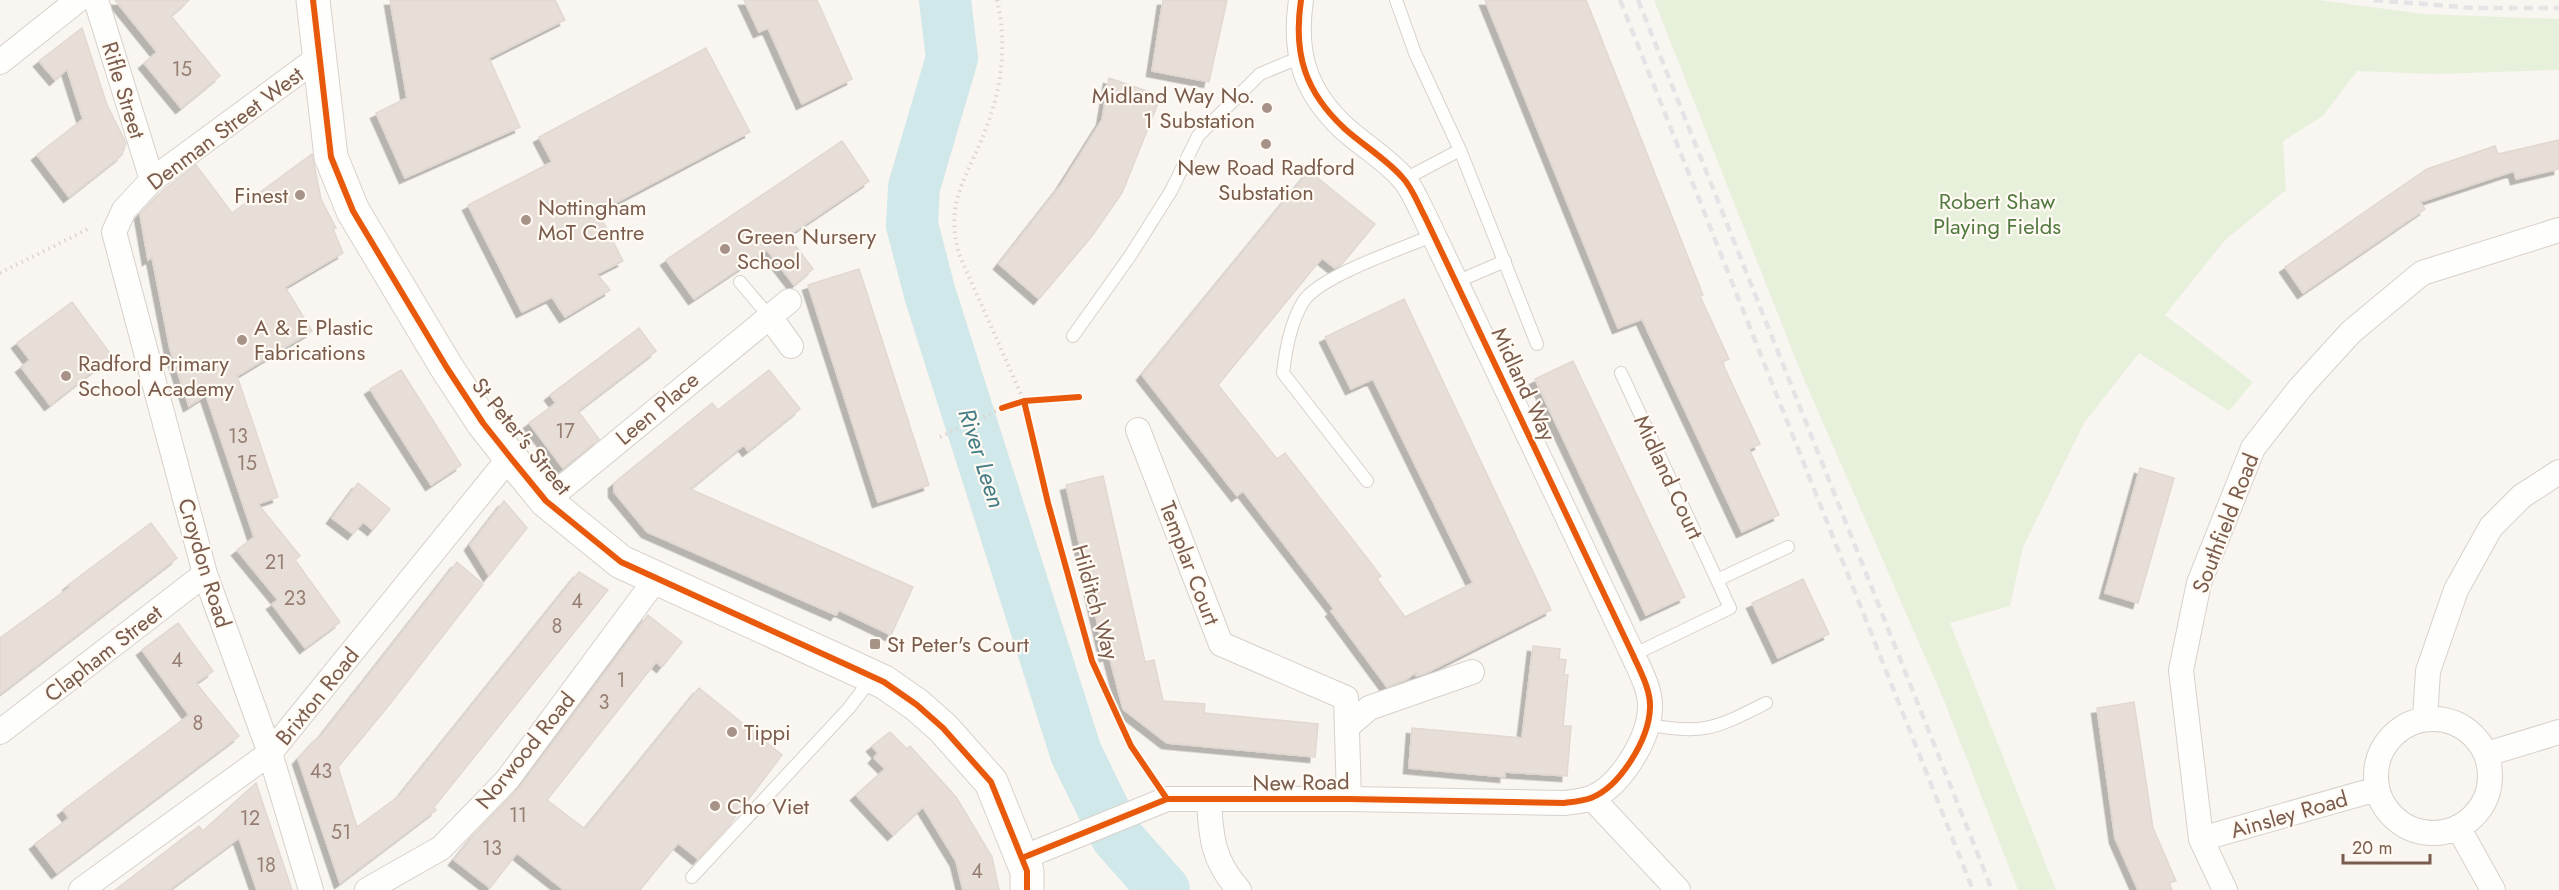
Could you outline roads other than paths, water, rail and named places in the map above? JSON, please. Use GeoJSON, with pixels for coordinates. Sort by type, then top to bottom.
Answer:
{"type":"FeatureCollection","features":[{"type":"Feature","properties":{"kind":"street"},"geometry":{"type":"LineString","coordinates":[[0,62],[78,0]]}},
{"type":"Feature","properties":{"kind":"street","name":"Rifle Street"},"geometry":{"type":"LineString","coordinates":[[96,0],[152,180]]}},
{"type":"Feature","properties":{"kind":"street","name":"St Peter's Street"},"geometry":{"type":"LineString","coordinates":[[313,0],[331,157],[353,211],[447,368],[483,423],[510,457],[546,501],[621,562],[873,677],[916,705],[942,728],[991,782],[1027,871],[1027,890]]}},
{"type":"Feature","properties":{"kind":"street","name":"Midland Way"},"geometry":{"type":"LineString","coordinates":[[1301,0],[1298,45],[1311,86],[1323,106],[1346,130],[1382,157],[1404,179],[1434,235],[1645,682],[1650,708],[1634,756],[1616,782],[1592,798]]}},
{"type":"Feature","properties":{"kind":"street","name":"Denman Street West"},"geometry":{"type":"LineString","coordinates":[[119,221],[152,180],[319,57]]}},
{"type":"Feature","properties":{"kind":"street","name":"Croydon Road"},"geometry":{"type":"LineString","coordinates":[[119,221],[206,574],[270,753],[311,890]]}},
{"type":"Feature","properties":{"kind":"street","name":"Southfield Road"},"geometry":{"type":"LineString","coordinates":[[2225,890],[2201,839],[2181,670],[2199,583],[2253,448],[2300,388],[2351,332],[2422,273],[2559,230]]}},
{"type":"Feature","properties":{"kind":"street","name":"Leen Place"},"geometry":{"type":"LineString","coordinates":[[546,501],[789,301]]}},
{"type":"Feature","properties":{"kind":"street"},"geometry":{"type":"LineString","coordinates":[[769,316],[791,346]]}},
{"type":"Feature","properties":{"kind":"street","name":"Templar Court"},"geometry":{"type":"LineString","coordinates":[[1138,430],[1221,644],[1346,698],[1349,799]]}},
{"type":"Feature","properties":{"kind":"street","name":"Brixton Road"},"geometry":{"type":"LineString","coordinates":[[81,890],[270,753],[510,457]]}},
{"type":"Feature","properties":{"kind":"street"},"geometry":{"type":"LineString","coordinates":[[2493,890],[2458,827],[2480,809],[2488,793],[2491,774],[2487,754],[2480,741],[2465,728],[2445,720],[2425,719],[2428,671],[2456,590],[2491,526],[2522,496],[2559,472]]}},
{"type":"Feature","properties":{"kind":"street","name":"Clapham Street"},"geometry":{"type":"LineString","coordinates":[[0,732],[206,574]]}},
{"type":"Feature","properties":{"kind":"street","name":"Norwood Road"},"geometry":{"type":"LineString","coordinates":[[367,890],[441,848],[507,780],[656,579]]}},
{"type":"Feature","properties":{"kind":"street"},"geometry":{"type":"LineString","coordinates":[[1347,727],[1369,708],[1472,672]]}},
{"type":"Feature","properties":{"kind":"street","name":"Ainsley Road"},"geometry":{"type":"LineString","coordinates":[[2425,719],[2397,731],[2384,747],[2376,768],[2377,789],[2387,810],[2401,823],[2419,831],[2439,833],[2458,827]]}},
{"type":"Feature","properties":{"kind":"street"},"geometry":{"type":"LineString","coordinates":[[2487,754],[2559,732]]}},
{"type":"Feature","properties":{"kind":"street","name":"Ainsley Road"},"geometry":{"type":"LineString","coordinates":[[2201,839],[2377,789]]}},
{"type":"Feature","properties":{"kind":"street"},"geometry":{"type":"LineString","coordinates":[[1592,798],[1678,890]]}},
{"type":"Feature","properties":{"kind":"street","name":"New Road"},"geometry":{"type":"LineString","coordinates":[[1022,858],[1167,799],[1209,801],[1349,799],[1564,803],[1592,798]]}},
{"type":"Feature","properties":{"kind":"street"},"geometry":{"type":"LineString","coordinates":[[1209,801],[1211,841],[1225,875],[1239,890]]}},
{"type":"Feature","properties":{"kind":"lane"},"geometry":{"type":"LineString","coordinates":[[1396,0],[1415,53],[1460,150],[1537,344]]}},
{"type":"Feature","properties":{"kind":"lane"},"geometry":{"type":"LineString","coordinates":[[1073,336],[1130,256],[1171,191],[1198,136],[1260,74],[1301,57]]}},
{"type":"Feature","properties":{"kind":"lane"},"geometry":{"type":"LineString","coordinates":[[1404,179],[1460,150]]}},
{"type":"Feature","properties":{"kind":"lane"},"geometry":{"type":"LineString","coordinates":[[1367,481],[1283,373],[1287,340],[1304,300],[1333,277],[1434,235]]}},
{"type":"Feature","properties":{"kind":"lane"},"geometry":{"type":"LineString","coordinates":[[1456,282],[1504,261]]}},
{"type":"Feature","properties":{"kind":"lane"},"geometry":{"type":"LineString","coordinates":[[740,282],[769,316]]}},
{"type":"Feature","properties":{"kind":"lane","name":"Midland Court"},"geometry":{"type":"LineString","coordinates":[[1621,373],[1730,608],[1633,655]]}},
{"type":"Feature","properties":{"kind":"lane"},"geometry":{"type":"LineString","coordinates":[[1717,580],[1788,547]]}},
{"type":"Feature","properties":{"kind":"lane"},"geometry":{"type":"LineString","coordinates":[[692,877],[849,708],[873,677]]}},
{"type":"Feature","properties":{"kind":"lane"},"geometry":{"type":"LineString","coordinates":[[1646,724],[1679,731],[1707,729],[1766,704]]}},
{"type":"Feature","properties":{"kind":"waterway","name":"River Leen"},"geometry":{"type":"LineString","coordinates":[[945,0],[952,58],[914,187],[912,225],[930,294],[1076,753],[1117,837],[1164,890]]}},
{"type":"Feature","properties":{"kind":"railway"},"geometry":{"type":"LineString","coordinates":[[1620,0],[1973,890]]}},
{"type":"Feature","properties":{"kind":"railway"},"geometry":{"type":"LineString","coordinates":[[1638,0],[1992,890]]}},
{"type":"Feature","properties":{"kind":"railway"},"geometry":{"type":"LineString","coordinates":[[2374,0],[2474,8],[2559,8]]}},
{"type":"Feature","properties":{"kind":"place","name":"Midland Way No. 1 Substation"},"geometry":{"type":"Point","coordinates":[1267,108]}},
{"type":"Feature","properties":{"kind":"place","name":"New Road Radford Substation"},"geometry":{"type":"Point","coordinates":[1266,144]}},
{"type":"Feature","properties":{"kind":"place","name":"Finest"},"geometry":{"type":"Point","coordinates":[300,195]}},
{"type":"Feature","properties":{"kind":"place","name":"Nottingham MoT Centre"},"geometry":{"type":"Point","coordinates":[526,220]}},
{"type":"Feature","properties":{"kind":"place","name":"Green Nursery School"},"geometry":{"type":"Point","coordinates":[725,249]}},
{"type":"Feature","properties":{"kind":"place","name":"A & E Plastic Fabrications"},"geometry":{"type":"Point","coordinates":[242,340]}},
{"type":"Feature","properties":{"kind":"place","name":"Radford Primary School Academy"},"geometry":{"type":"Point","coordinates":[66,376]}},
{"type":"Feature","properties":{"kind":"place","name":"St Peter's Court"},"geometry":{"type":"Point","coordinates":[875,644]}},
{"type":"Feature","properties":{"kind":"place","name":"Tippi"},"geometry":{"type":"Point","coordinates":[732,732]}},
{"type":"Feature","properties":{"kind":"place","name":"Cho Viet"},"geometry":{"type":"Point","coordinates":[715,806]}},
{"type":"Feature","properties":{"kind":"park label","name":"Robert Shaw Playing Fields"},"geometry":{"type":"Point","coordinates":[1997,214]}}]}
